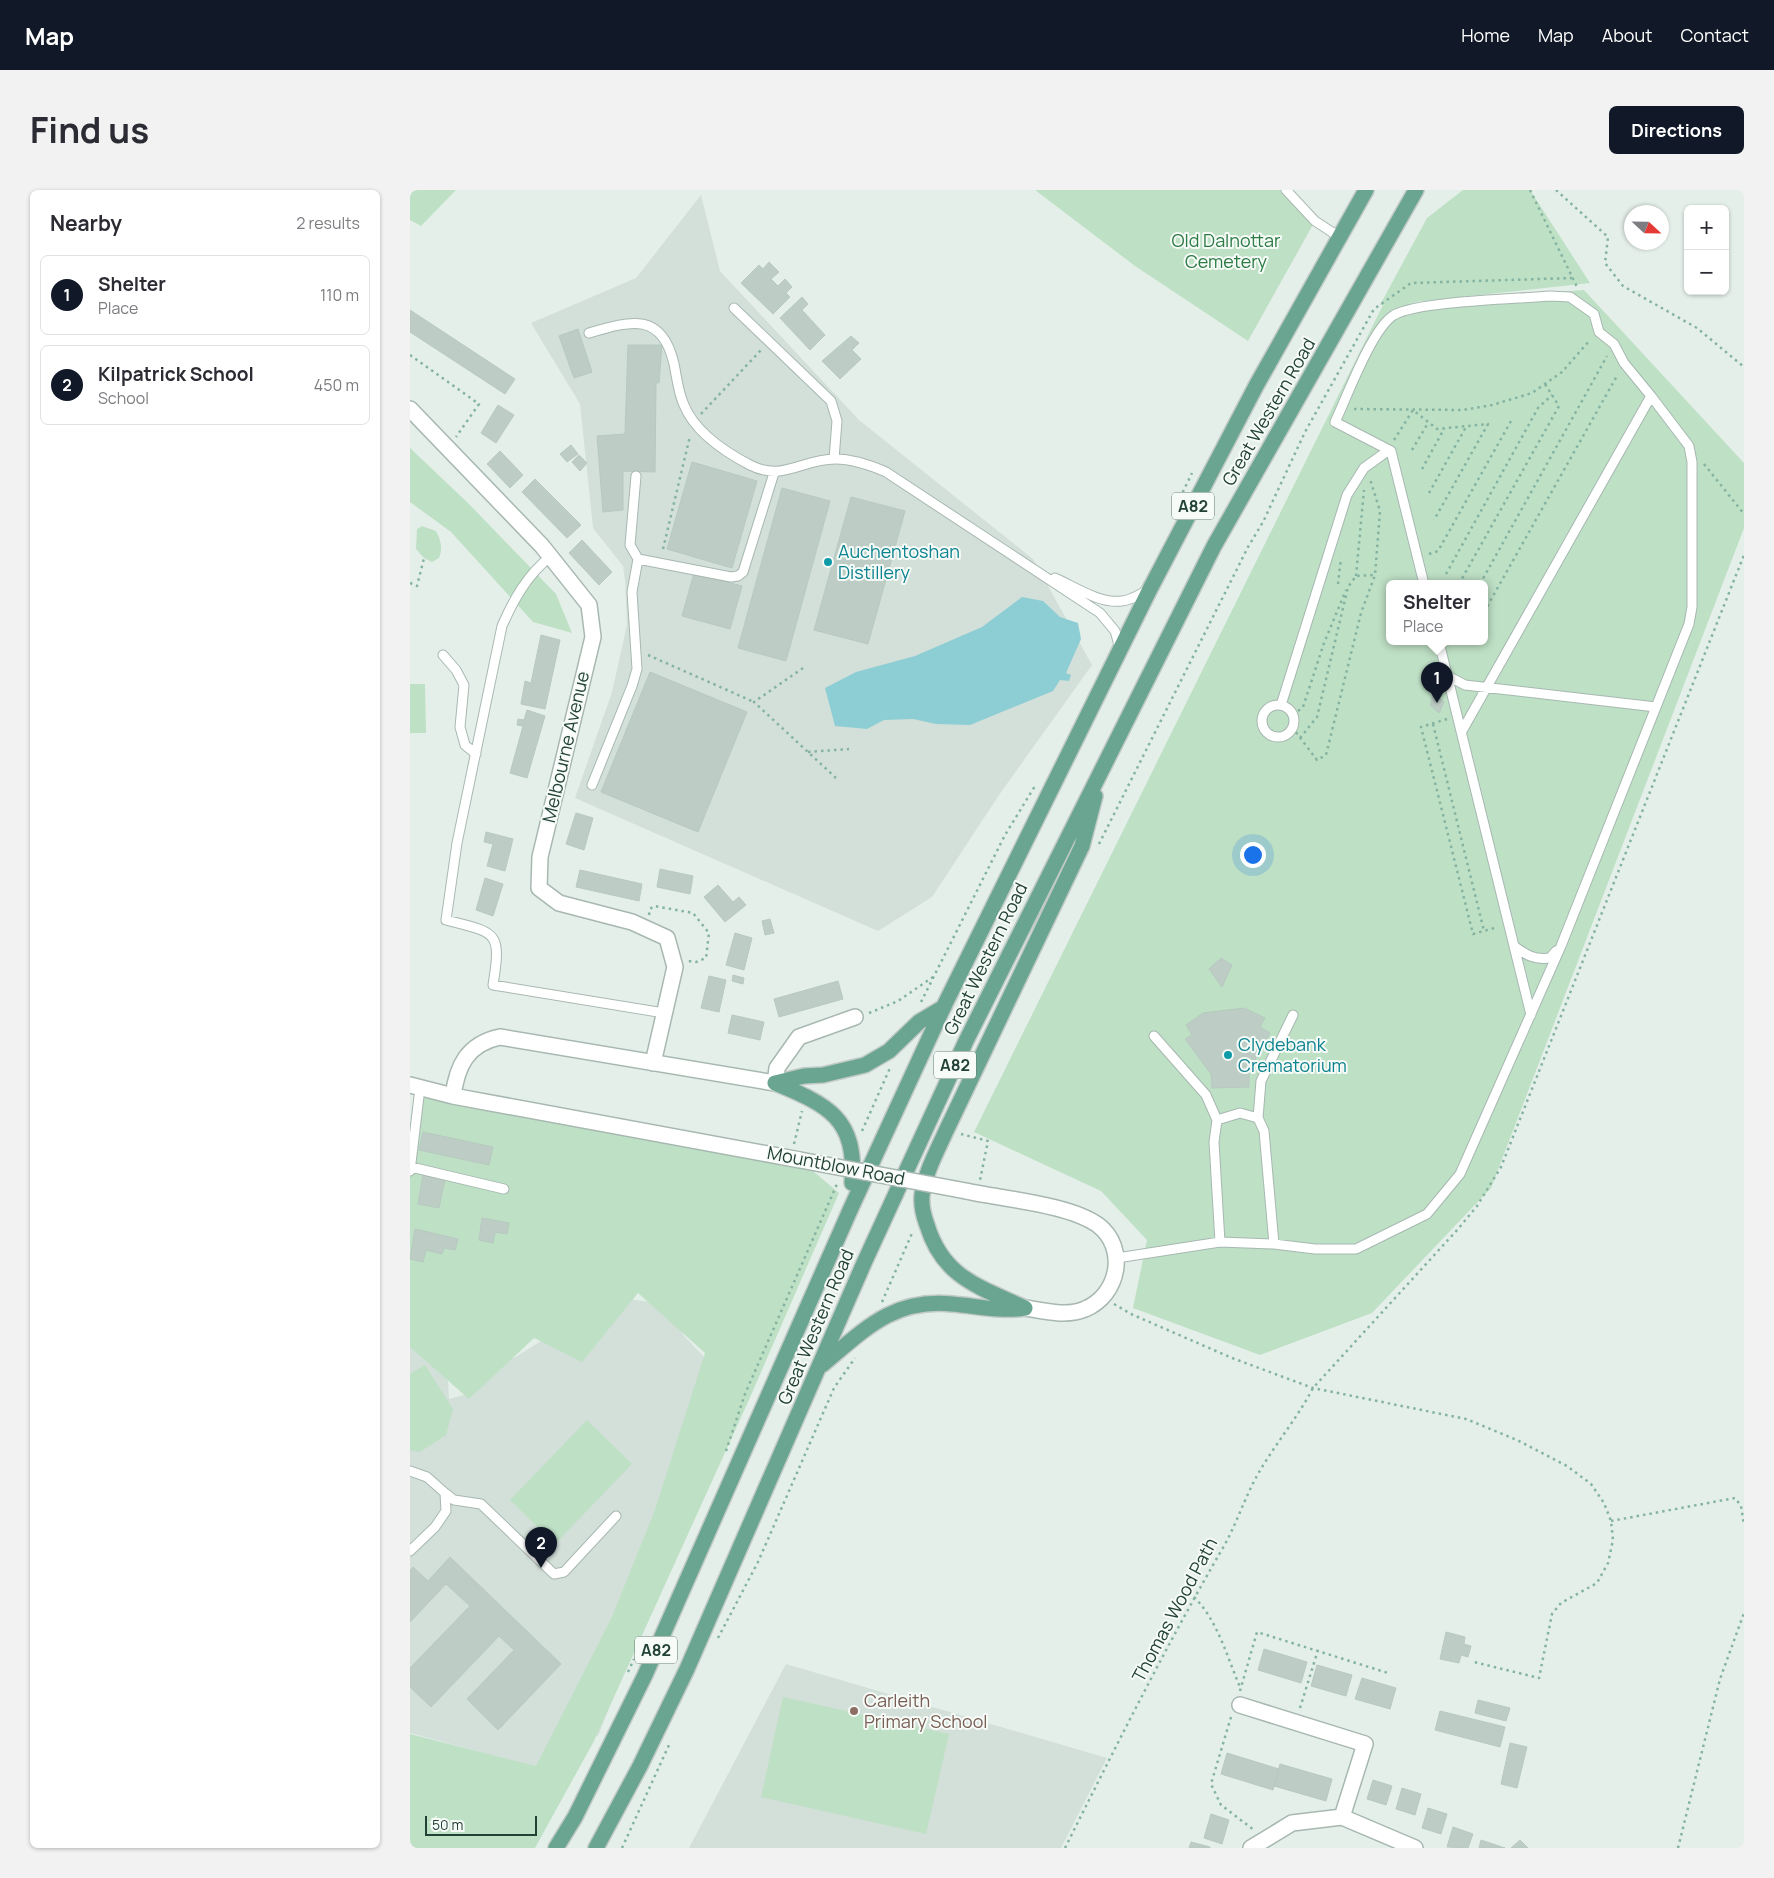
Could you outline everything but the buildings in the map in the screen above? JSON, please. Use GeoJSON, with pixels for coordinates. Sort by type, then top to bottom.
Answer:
{"type":"FeatureCollection","features":[{"type":"Feature","properties":{"kind":"main road","name":"Great Western Road"},"geometry":{"type":"LineString","coordinates":[[556,1848],[584,1800],[645,1676],[851,1208],[944,1006],[1150,588],[1256,386],[1338,236],[1366,190]]}},
{"type":"Feature","properties":{"kind":"main road","name":"Great Western Road"},"geometry":{"type":"LineString","coordinates":[[596,1848],[640,1766],[687,1669],[864,1263],[966,1041],[1214,546],[1416,192]]}},
{"type":"Feature","properties":{"kind":"main road"},"geometry":{"type":"LineString","coordinates":[[1025,1308],[983,1291],[965,1280],[939,1255],[930,1236],[924,1216],[922,1196],[930,1167],[946,1131],[1082,846],[1102,770]]}},
{"type":"Feature","properties":{"kind":"main road"},"geometry":{"type":"LineString","coordinates":[[775,1083],[804,1076],[823,1075],[865,1065],[889,1051],[919,1022],[944,1006]]}},
{"type":"Feature","properties":{"kind":"main road","name":"A82"},"geometry":{"type":"LineString","coordinates":[[775,1083],[805,1095],[823,1105],[841,1123],[848,1137],[854,1162],[851,1208]]}},
{"type":"Feature","properties":{"kind":"main road"},"geometry":{"type":"LineString","coordinates":[[820,1366],[870,1324],[886,1314],[916,1304],[936,1302],[1006,1311],[1025,1308]]}},
{"type":"Feature","properties":{"kind":"street","name":"Melbourne Avenue"},"geometry":{"type":"LineString","coordinates":[[410,409],[551,556],[589,605],[593,637],[540,856],[538,888],[559,903],[632,922],[667,938],[675,967],[653,1063]]}},
{"type":"Feature","properties":{"kind":"street"},"geometry":{"type":"LineString","coordinates":[[453,1096],[457,1074],[463,1060],[481,1044],[500,1037],[775,1083],[777,1068],[799,1037],[855,1017]]}},
{"type":"Feature","properties":{"kind":"street","name":"Mountblow Road"},"geometry":{"type":"LineString","coordinates":[[415,1087],[453,1096],[1062,1210],[1083,1217],[1100,1227],[1113,1244],[1116,1258]]}},
{"type":"Feature","properties":{"kind":"street"},"geometry":{"type":"LineString","coordinates":[[1025,1308],[1054,1312],[1085,1309],[1102,1297],[1115,1277],[1116,1258]]}},
{"type":"Feature","properties":{"kind":"street"},"geometry":{"type":"LineString","coordinates":[[1240,1705],[1365,1744],[1342,1817]]}},
{"type":"Feature","properties":{"kind":"street"},"geometry":{"type":"LineString","coordinates":[[1251,1848],[1292,1822],[1342,1817],[1415,1848]]}},
{"type":"Feature","properties":{"kind":"lane"},"geometry":{"type":"LineString","coordinates":[[1286,190],[1315,221],[1338,236]]}},
{"type":"Feature","properties":{"kind":"lane"},"geometry":{"type":"LineString","coordinates":[[1116,1258],[1220,1242],[1274,1244],[1315,1249],[1356,1249],[1427,1214],[1460,1174],[1561,946],[1689,624],[1692,607],[1692,462],[1689,446],[1624,362],[1614,344],[1599,332],[1594,314],[1570,297],[1550,296],[1423,307],[1394,316],[1375,336],[1335,422],[1392,451],[1423,580]]}},
{"type":"Feature","properties":{"kind":"lane"},"geometry":{"type":"LineString","coordinates":[[734,308],[831,401],[837,422],[834,459]]}},
{"type":"Feature","properties":{"kind":"lane"},"geometry":{"type":"LineString","coordinates":[[589,333],[620,324],[642,323],[655,329],[669,343],[684,405],[693,422],[728,451],[752,466],[774,473],[818,461],[834,459],[864,463],[886,472],[1100,613],[1115,631],[1120,651]]}},
{"type":"Feature","properties":{"kind":"lane"},"geometry":{"type":"LineString","coordinates":[[1462,731],[1651,396]]}},
{"type":"Feature","properties":{"kind":"lane"},"geometry":{"type":"LineString","coordinates":[[1281,705],[1347,495],[1364,468],[1388,450]]}},
{"type":"Feature","properties":{"kind":"lane"},"geometry":{"type":"LineString","coordinates":[[638,559],[731,577],[738,576],[743,572],[774,473]]}},
{"type":"Feature","properties":{"kind":"lane"},"geometry":{"type":"LineString","coordinates":[[592,784],[632,686],[637,668],[632,592],[638,559],[630,544],[636,476]]}},
{"type":"Feature","properties":{"kind":"lane"},"geometry":{"type":"LineString","coordinates":[[551,556],[538,566],[516,596],[502,626],[457,843],[446,920],[486,930],[496,941],[498,957],[493,985],[664,1014]]}},
{"type":"Feature","properties":{"kind":"lane"},"geometry":{"type":"LineString","coordinates":[[1030,566],[1096,596],[1113,601],[1131,600],[1150,588]]}},
{"type":"Feature","properties":{"kind":"lane"},"geometry":{"type":"LineString","coordinates":[[1440,645],[1531,1015]]}},
{"type":"Feature","properties":{"kind":"lane"},"geometry":{"type":"LineString","coordinates":[[443,655],[456,670],[464,685],[461,732],[465,745],[476,754]]}},
{"type":"Feature","properties":{"kind":"lane"},"geometry":{"type":"LineString","coordinates":[[1448,676],[1465,684],[1656,707]]}},
{"type":"Feature","properties":{"kind":"lane"},"geometry":{"type":"LineString","coordinates":[[1281,705],[1290,710],[1293,715],[1292,727],[1287,734],[1272,735],[1264,728],[1264,714],[1271,706],[1281,705]]}},
{"type":"Feature","properties":{"kind":"lane"},"geometry":{"type":"LineString","coordinates":[[1514,946],[1528,956],[1539,960],[1550,958],[1561,946]]}},
{"type":"Feature","properties":{"kind":"lane"},"geometry":{"type":"LineString","coordinates":[[1274,1244],[1264,1131],[1258,1118],[1261,1081],[1293,1015]]}},
{"type":"Feature","properties":{"kind":"lane"},"geometry":{"type":"LineString","coordinates":[[1154,1036],[1206,1095],[1217,1120],[1214,1142],[1220,1242]]}},
{"type":"Feature","properties":{"kind":"lane"},"geometry":{"type":"LineString","coordinates":[[410,1171],[415,1087]]}},
{"type":"Feature","properties":{"kind":"lane"},"geometry":{"type":"LineString","coordinates":[[1217,1120],[1240,1113],[1258,1118]]}},
{"type":"Feature","properties":{"kind":"lane"},"geometry":{"type":"LineString","coordinates":[[410,1167],[504,1189]]}},
{"type":"Feature","properties":{"kind":"lane"},"geometry":{"type":"LineString","coordinates":[[410,1471],[427,1477],[454,1500],[481,1504],[554,1574],[564,1572],[616,1516]]}},
{"type":"Feature","properties":{"kind":"lane"},"geometry":{"type":"LineString","coordinates":[[410,1551],[435,1526],[446,1511],[445,1493]]}},
{"type":"Feature","properties":{"kind":"path"},"geometry":{"type":"LineString","coordinates":[[1530,190],[1589,310]]}},
{"type":"Feature","properties":{"kind":"path"},"geometry":{"type":"LineString","coordinates":[[1556,190],[1608,238],[1605,263],[1623,286],[1697,328],[1744,366]]}},
{"type":"Feature","properties":{"kind":"path"},"geometry":{"type":"LineString","coordinates":[[1216,612],[1248,547],[1263,522],[1305,432],[1374,309],[1411,284],[1572,278]]}},
{"type":"Feature","properties":{"kind":"path"},"geometry":{"type":"LineString","coordinates":[[1343,405],[1354,409],[1463,410],[1492,405],[1532,393],[1562,372],[1599,332]]}},
{"type":"Feature","properties":{"kind":"path"},"geometry":{"type":"LineString","coordinates":[[1482,580],[1614,344]]}},
{"type":"Feature","properties":{"kind":"path"},"geometry":{"type":"LineString","coordinates":[[410,355],[479,404],[448,448]]}},
{"type":"Feature","properties":{"kind":"path"},"geometry":{"type":"LineString","coordinates":[[1488,605],[1624,362]]}},
{"type":"Feature","properties":{"kind":"path"},"geometry":{"type":"LineString","coordinates":[[1461,580],[1559,406],[1545,384]]}},
{"type":"Feature","properties":{"kind":"path"},"geometry":{"type":"LineString","coordinates":[[1446,574],[1538,408],[1552,395]]}},
{"type":"Feature","properties":{"kind":"path"},"geometry":{"type":"LineString","coordinates":[[1413,410],[1437,429],[1488,424],[1434,520]]}},
{"type":"Feature","properties":{"kind":"path"},"geometry":{"type":"LineString","coordinates":[[1388,450],[1413,410]]}},
{"type":"Feature","properties":{"kind":"path"},"geometry":{"type":"LineString","coordinates":[[1418,558],[1438,551],[1511,421]]}},
{"type":"Feature","properties":{"kind":"path"},"geometry":{"type":"LineString","coordinates":[[1412,450],[1428,423]]}},
{"type":"Feature","properties":{"kind":"path"},"geometry":{"type":"LineString","coordinates":[[1429,493],[1467,426]]}},
{"type":"Feature","properties":{"kind":"path"},"geometry":{"type":"LineString","coordinates":[[1422,469],[1444,428]]}},
{"type":"Feature","properties":{"kind":"path"},"geometry":{"type":"LineString","coordinates":[[1689,446],[1744,514]]}},
{"type":"Feature","properties":{"kind":"path"},"geometry":{"type":"LineString","coordinates":[[1292,727],[1317,760],[1326,755],[1361,614],[1375,575],[1380,511],[1377,494],[1364,468]]}},
{"type":"Feature","properties":{"kind":"path"},"geometry":{"type":"LineString","coordinates":[[1293,715],[1302,707],[1338,606],[1356,576],[1365,481],[1364,468]]}},
{"type":"Feature","properties":{"kind":"path","name":"Thomas Wood Path"},"geometry":{"type":"LineString","coordinates":[[1065,1848],[1194,1598],[1224,1545],[1263,1464],[1284,1434],[1291,1420],[1302,1410],[1313,1388],[1458,1230],[1477,1206],[1501,1167],[1744,555]]}},
{"type":"Feature","properties":{"kind":"path"},"geometry":{"type":"LineString","coordinates":[[410,583],[417,586],[424,558]]}},
{"type":"Feature","properties":{"kind":"path"},"geometry":{"type":"LineString","coordinates":[[1356,576],[1375,575]]}},
{"type":"Feature","properties":{"kind":"path"},"geometry":{"type":"LineString","coordinates":[[1300,738],[1317,717],[1348,587]]}},
{"type":"Feature","properties":{"kind":"path"},"geometry":{"type":"LineString","coordinates":[[635,649],[754,702],[836,778]]}},
{"type":"Feature","properties":{"kind":"path"},"geometry":{"type":"LineString","coordinates":[[754,702],[803,668]]}},
{"type":"Feature","properties":{"kind":"path"},"geometry":{"type":"LineString","coordinates":[[1458,715],[1421,727],[1473,934],[1509,924]]}},
{"type":"Feature","properties":{"kind":"path"},"geometry":{"type":"LineString","coordinates":[[1433,724],[1484,931]]}},
{"type":"Feature","properties":{"kind":"path"},"geometry":{"type":"LineString","coordinates":[[808,752],[849,749]]}},
{"type":"Feature","properties":{"kind":"path"},"geometry":{"type":"LineString","coordinates":[[645,928],[650,909],[654,906],[693,913],[709,933],[706,958],[696,962],[673,960]]}},
{"type":"Feature","properties":{"kind":"path"},"geometry":{"type":"LineString","coordinates":[[855,1017],[898,1001],[935,976]]}},
{"type":"Feature","properties":{"kind":"path"},"geometry":{"type":"LineString","coordinates":[[794,1143],[803,1109]]}},
{"type":"Feature","properties":{"kind":"path"},"geometry":{"type":"LineString","coordinates":[[946,1131],[988,1141],[980,1179]]}},
{"type":"Feature","properties":{"kind":"path"},"geometry":{"type":"LineString","coordinates":[[1102,1297],[1132,1314],[1232,1358],[1313,1388],[1458,1418],[1517,1440],[1567,1466],[1591,1484],[1604,1503],[1611,1521],[1613,1540],[1608,1563],[1597,1583],[1561,1603],[1552,1614],[1539,1678],[1474,1662]]}},
{"type":"Feature","properties":{"kind":"path"},"geometry":{"type":"LineString","coordinates":[[718,1639],[758,1562],[834,1388],[860,1350]]}},
{"type":"Feature","properties":{"kind":"path"},"geometry":{"type":"LineString","coordinates":[[1611,1521],[1735,1498],[1741,1506],[1744,1525]]}},
{"type":"Feature","properties":{"kind":"path"},"geometry":{"type":"LineString","coordinates":[[1194,1598],[1205,1608],[1212,1620],[1240,1688]]}},
{"type":"Feature","properties":{"kind":"path"},"geometry":{"type":"LineString","coordinates":[[1678,1848],[1720,1679],[1744,1613]]}},
{"type":"Feature","properties":{"kind":"path"},"geometry":{"type":"LineString","coordinates":[[1296,1723],[1318,1650]]}},
{"type":"Feature","properties":{"kind":"path"},"geometry":{"type":"LineString","coordinates":[[622,1848],[672,1737]]}},
{"type":"Feature","properties":{"kind":"shaded area","name":"Auchentoshan Distillery"},"geometry":{"type":"Polygon","coordinates":[[[701,195],[720,271],[859,420],[1033,559],[1092,665],[999,795],[932,897],[878,931],[575,798],[612,692],[627,625],[625,580],[623,566],[593,528],[580,404],[531,323],[636,278],[701,195]]]}},
{"type":"Feature","properties":{"kind":"shaded area"},"geometry":{"type":"Polygon","coordinates":[[[629,1299],[656,1303],[671,1310],[684,1336],[709,1362],[623,1673],[598,1736],[562,1722],[536,1767],[410,1733],[410,1316],[444,1315],[449,1399],[474,1392],[511,1354],[514,1358],[557,1331],[629,1299]]]}},
{"type":"Feature","properties":{"kind":"shaded area","name":"Carleith Primary School"},"geometry":{"type":"Polygon","coordinates":[[[786,1664],[1107,1758],[1061,1848],[689,1848],[786,1664]]]}},
{"type":"Feature","properties":{"kind":"green space"},"geometry":{"type":"Polygon","coordinates":[[[410,190],[456,190],[421,226],[410,220],[410,190]]]}},
{"type":"Feature","properties":{"kind":"green space","name":"Old Dalnottar Cemetery"},"geometry":{"type":"Polygon","coordinates":[[[1035,190],[1286,190],[1315,221],[1248,341],[1135,266],[1035,190]]]}},
{"type":"Feature","properties":{"kind":"green space"},"geometry":{"type":"Polygon","coordinates":[[[1463,190],[1530,190],[1590,283],[1405,303],[1584,290],[1744,463],[1744,528],[1491,1188],[1372,1313],[1260,1355],[1133,1308],[1147,1240],[1101,1191],[974,1132],[1383,305],[1380,305],[1427,218],[1463,190]]]}},
{"type":"Feature","properties":{"kind":"green space"},"geometry":{"type":"Polygon","coordinates":[[[410,448],[469,504],[556,594],[572,633],[533,622],[451,532],[410,502],[410,448]]]}},
{"type":"Feature","properties":{"kind":"green space"},"geometry":{"type":"Polygon","coordinates":[[[422,526],[436,531],[440,541],[441,551],[439,558],[432,562],[424,558],[416,549],[417,529],[422,526]]]}},
{"type":"Feature","properties":{"kind":"green space"},"geometry":{"type":"Polygon","coordinates":[[[410,684],[425,684],[426,733],[410,733],[410,684]]]}},
{"type":"Feature","properties":{"kind":"green space"},"geometry":{"type":"Polygon","coordinates":[[[420,1088],[800,1160],[839,1193],[748,1402],[594,1741],[535,1848],[410,1848],[410,1734],[536,1766],[612,1617],[655,1510],[705,1353],[638,1293],[582,1362],[534,1338],[469,1399],[410,1347],[410,1171],[420,1088]]]}},
{"type":"Feature","properties":{"kind":"green space"},"geometry":{"type":"Polygon","coordinates":[[[425,1365],[453,1409],[446,1435],[420,1452],[410,1450],[410,1374],[425,1365]]]}},
{"type":"Feature","properties":{"kind":"green space"},"geometry":{"type":"Polygon","coordinates":[[[587,1420],[632,1464],[555,1544],[510,1500],[587,1420]]]}},
{"type":"Feature","properties":{"kind":"green space"},"geometry":{"type":"Polygon","coordinates":[[[783,1697],[949,1734],[926,1834],[761,1797],[783,1697]]]}},
{"type":"Feature","properties":{"kind":"water"},"geometry":{"type":"Polygon","coordinates":[[[1022,597],[1043,601],[1060,617],[1078,623],[1081,639],[1066,673],[1071,675],[1069,681],[1060,680],[1053,691],[970,725],[936,724],[913,719],[884,720],[867,729],[835,726],[825,688],[856,672],[915,656],[982,627],[1022,597]]]}},
{"type":"Feature","properties":{"kind":"place","name":"Auchentoshan Distillery"},"geometry":{"type":"Point","coordinates":[828,562]}},
{"type":"Feature","properties":{"kind":"place","name":"Shelter"},"geometry":{"type":"Point","coordinates":[1437,703]}},
{"type":"Feature","properties":{"kind":"place","name":"Clydebank Crematorium"},"geometry":{"type":"Point","coordinates":[1228,1055]}},
{"type":"Feature","properties":{"kind":"place","name":"Kilpatrick School"},"geometry":{"type":"Point","coordinates":[541,1568]}},
{"type":"Feature","properties":{"kind":"place","name":"Carleith Primary School"},"geometry":{"type":"Point","coordinates":[854,1711]}}]}
